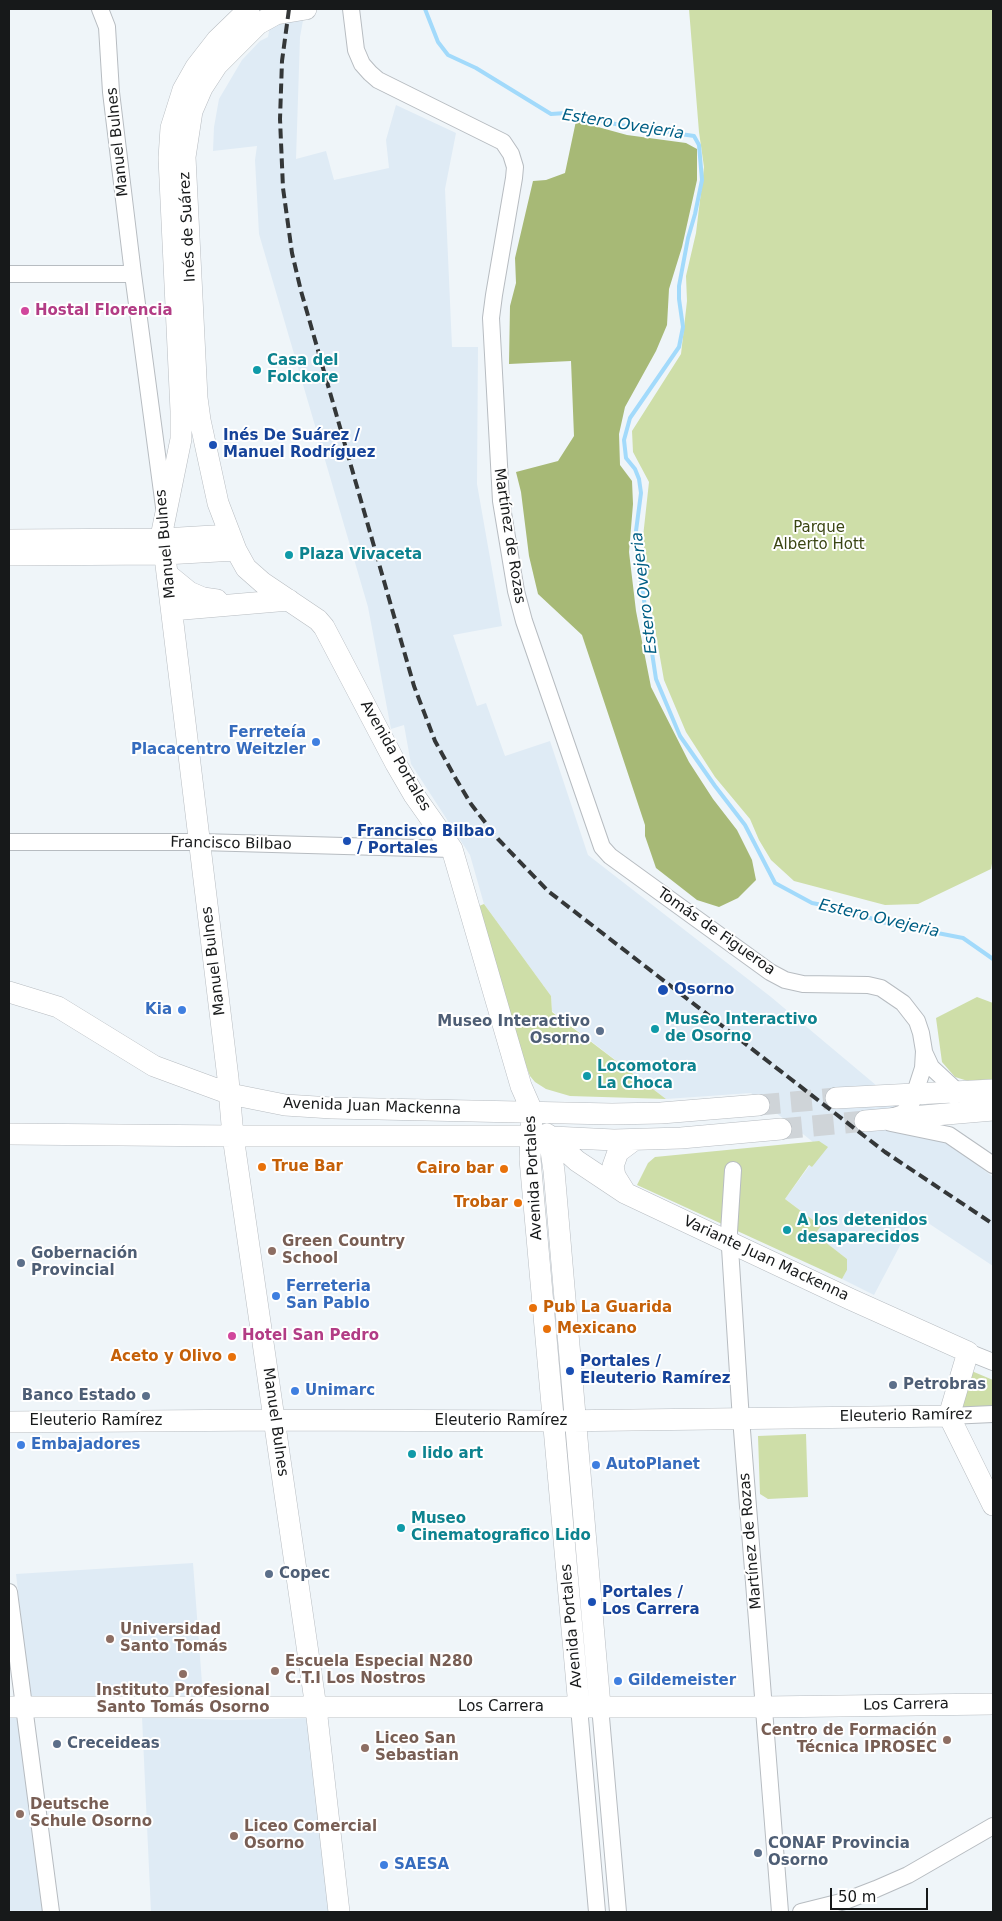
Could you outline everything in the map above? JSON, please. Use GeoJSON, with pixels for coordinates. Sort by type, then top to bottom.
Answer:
{"type":"FeatureCollection","features":[{"type":"Feature","properties":{"kind":"main road","name":"Inés de Suárez"},"geometry":{"type":"LineString","coordinates":[[218,503],[200,420],[169,144],[182,90],[205,54],[249,9]]}},
{"type":"Feature","properties":{"kind":"main road","name":"Inés de Suárez"},"geometry":{"type":"LineString","coordinates":[[165,515],[178,461],[181,439],[180,231],[186,141],[192,111],[202,88],[222,59],[258,24],[276,14],[306,9]]}},
{"type":"Feature","properties":{"kind":"main road","name":"Avenida Portales"},"geometry":{"type":"LineString","coordinates":[[218,503],[233,543],[252,575],[318,620],[327,630],[396,764],[414,795],[452,849],[521,1086],[554,1171],[600,1706]]}},
{"type":"Feature","properties":{"kind":"main road","name":"Manuel Bulnes"},"geometry":{"type":"LineString","coordinates":[[165,515],[165,556],[230,1094],[233,1136],[316,1708],[339,1912]]}},
{"type":"Feature","properties":{"kind":"main road"},"geometry":{"type":"LineString","coordinates":[[9,540],[165,556],[196,595],[219,600],[249,594],[254,586],[252,575]]}},
{"type":"Feature","properties":{"kind":"main road"},"geometry":{"type":"LineString","coordinates":[[9,555],[165,556],[233,543]]}},
{"type":"Feature","properties":{"kind":"main road"},"geometry":{"type":"LineString","coordinates":[[172,610],[289,600]]}},
{"type":"Feature","properties":{"kind":"main road","name":"Avenida Juan Mackenna"},"geometry":{"type":"LineString","coordinates":[[9,992],[58,1007],[154,1066],[230,1094],[264,1102],[308,1107],[661,1114],[759,1105]]}},
{"type":"Feature","properties":{"kind":"main road"},"geometry":{"type":"LineString","coordinates":[[836,1098],[993,1090]]}},
{"type":"Feature","properties":{"kind":"main road"},"geometry":{"type":"LineString","coordinates":[[869,1121],[993,1110]]}},
{"type":"Feature","properties":{"kind":"main road","name":"Avenida Juan Mackenna"},"geometry":{"type":"LineString","coordinates":[[9,1134],[541,1137],[634,1140],[681,1138],[781,1129]]}},
{"type":"Feature","properties":{"kind":"main road","name":"Avenida Portales"},"geometry":{"type":"LineString","coordinates":[[541,1137],[530,1159],[579,1707]]}},
{"type":"Feature","properties":{"kind":"main road","name":"Variante Juan Mackenna"},"geometry":{"type":"LineString","coordinates":[[541,1137],[625,1193],[968,1352]]}},
{"type":"Feature","properties":{"kind":"main road"},"geometry":{"type":"LineString","coordinates":[[625,1193],[615,1176],[613,1166],[618,1152],[634,1140]]}},
{"type":"Feature","properties":{"kind":"main road"},"geometry":{"type":"LineString","coordinates":[[540,1262],[562,1260]]}},
{"type":"Feature","properties":{"kind":"main road"},"geometry":{"type":"LineString","coordinates":[[544,1310],[566,1308]]}},
{"type":"Feature","properties":{"kind":"main road"},"geometry":{"type":"LineString","coordinates":[[547,1345],[569,1344]]}},
{"type":"Feature","properties":{"kind":"main road"},"geometry":{"type":"LineString","coordinates":[[968,1352],[949,1416],[993,1504]]}},
{"type":"Feature","properties":{"kind":"main road","name":"Eleuterio Ramírez"},"geometry":{"type":"LineString","coordinates":[[9,1422],[274,1420],[575,1421],[949,1416]]}},
{"type":"Feature","properties":{"kind":"main road"},"geometry":{"type":"LineString","coordinates":[[570,1607],[591,1605]]}},
{"type":"Feature","properties":{"kind":"main road","name":"Los Carrera"},"geometry":{"type":"LineString","coordinates":[[16,1707],[764,1707],[993,1704]]}},
{"type":"Feature","properties":{"kind":"street","name":"Manuel Bulnes"},"geometry":{"type":"LineString","coordinates":[[100,9],[107,27],[111,92],[165,515]]}},
{"type":"Feature","properties":{"kind":"street","name":"Martínez de Rozas"},"geometry":{"type":"LineString","coordinates":[[352,9],[356,50],[362,64],[370,73],[378,80],[503,142],[512,154],[515,167],[514,178],[494,295],[492,318],[501,501],[516,591],[524,621],[602,848]]}},
{"type":"Feature","properties":{"kind":"street"},"geometry":{"type":"LineString","coordinates":[[9,274],[133,274]]}},
{"type":"Feature","properties":{"kind":"street","name":"Francisco Bilbao"},"geometry":{"type":"LineString","coordinates":[[9,842],[200,842],[452,849]]}},
{"type":"Feature","properties":{"kind":"street","name":"Tomás de Figueroa"},"geometry":{"type":"LineString","coordinates":[[602,848],[610,856],[762,966],[785,980],[803,984],[868,984],[893,994],[904,1003],[917,1021],[924,1042],[922,1068],[916,1094],[903,1113],[869,1121]]}},
{"type":"Feature","properties":{"kind":"street"},"geometry":{"type":"LineString","coordinates":[[888,1096],[897,1092],[907,1083],[924,1051]]}},
{"type":"Feature","properties":{"kind":"street","name":"Tomás de Figueroa"},"geometry":{"type":"LineString","coordinates":[[924,1051],[931,1067],[958,1092]]}},
{"type":"Feature","properties":{"kind":"street"},"geometry":{"type":"LineString","coordinates":[[958,1092],[951,1099],[946,1114],[958,1140]]}},
{"type":"Feature","properties":{"kind":"street"},"geometry":{"type":"LineString","coordinates":[[869,1121],[949,1136],[958,1140],[993,1165]]}},
{"type":"Feature","properties":{"kind":"street","name":"Martínez de Rozas"},"geometry":{"type":"LineString","coordinates":[[733,1170],[728,1232],[731,1243],[741,1419],[780,1912]]}},
{"type":"Feature","properties":{"kind":"street","name":"Variante Juan Mackenna"},"geometry":{"type":"LineString","coordinates":[[968,1352],[993,1362]]}},
{"type":"Feature","properties":{"kind":"street","name":"Eleuterio Ramírez"},"geometry":{"type":"LineString","coordinates":[[949,1416],[993,1414]]}},
{"type":"Feature","properties":{"kind":"street"},"geometry":{"type":"LineString","coordinates":[[9,1592],[16,1707],[51,1912]]}},
{"type":"Feature","properties":{"kind":"street","name":"Avenida Portales"},"geometry":{"type":"LineString","coordinates":[[600,1706],[618,1912]]}},
{"type":"Feature","properties":{"kind":"street","name":"Avenida Portales"},"geometry":{"type":"LineString","coordinates":[[579,1707],[597,1912]]}},
{"type":"Feature","properties":{"kind":"street"},"geometry":{"type":"LineString","coordinates":[[589,1824],[611,1823]]}},
{"type":"Feature","properties":{"kind":"street"},"geometry":{"type":"LineString","coordinates":[[800,1912],[845,1901],[884,1886],[908,1875],[993,1826]]}},
{"type":"Feature","properties":{"kind":"shaded area"},"geometry":{"type":"Polygon","coordinates":[[[273,9],[305,9],[300,37],[296,159],[326,151],[334,180],[389,168],[386,140],[396,105],[456,133],[445,189],[452,347],[478,347],[477,484],[502,626],[453,635],[477,706],[486,703],[505,756],[550,741],[588,855],[771,997],[883,1091],[993,1177],[993,1266],[916,1215],[874,1295],[842,1279],[847,1270],[847,1259],[814,1234],[821,1226],[785,1199],[810,1165],[812,1167],[819,1141],[813,1142],[751,1093],[666,1099],[552,1011],[551,996],[484,904],[470,855],[411,764],[404,725],[391,729],[368,607],[259,234],[255,160],[257,146],[213,151],[214,127],[219,99],[242,60],[260,41],[268,37],[273,9]]]}},
{"type":"Feature","properties":{"kind":"shaded area","name":"Universidad Santo Tomás"},"geometry":{"type":"Polygon","coordinates":[[[193,1563],[203,1697],[30,1697],[16,1574],[193,1563]]]}},
{"type":"Feature","properties":{"kind":"shaded area","name":"Deutsche Schule Osorno"},"geometry":{"type":"Polygon","coordinates":[[[9,1715],[18,1715],[46,1912],[9,1912],[9,1715]]]}},
{"type":"Feature","properties":{"kind":"shaded area","name":"Liceo Comercial Osorno"},"geometry":{"type":"Polygon","coordinates":[[[142,1717],[231,1720],[309,1718],[330,1912],[151,1912],[142,1717]]]}},
{"type":"Feature","properties":{"kind":"green space","name":"Parque Alberto Hott"},"geometry":{"type":"Polygon","coordinates":[[[689,9],[993,9],[993,858],[991,869],[918,904],[885,905],[794,881],[771,860],[759,840],[750,819],[715,777],[686,732],[664,680],[649,595],[643,537],[649,482],[633,452],[632,431],[681,354],[687,301],[686,276],[696,233],[704,167],[699,132],[689,9]]]}},
{"type":"Feature","properties":{"kind":"green space"},"geometry":{"type":"Polygon","coordinates":[[[576,121],[627,135],[686,143],[697,149],[697,180],[682,247],[669,289],[667,325],[656,351],[625,407],[619,434],[620,465],[632,481],[633,504],[629,552],[636,611],[651,687],[689,762],[713,799],[737,830],[752,860],[756,880],[738,898],[719,907],[697,900],[656,868],[645,836],[645,825],[582,635],[538,594],[529,556],[521,492],[516,472],[558,461],[574,436],[571,361],[509,364],[510,306],[516,283],[515,258],[533,181],[546,180],[565,173],[576,121]]]}},
{"type":"Feature","properties":{"kind":"green space"},"geometry":{"type":"Polygon","coordinates":[[[484,904],[551,996],[552,1012],[666,1099],[570,1096],[546,1089],[535,1082],[530,1076],[525,1063],[479,906],[484,904]]]}},
{"type":"Feature","properties":{"kind":"green space"},"geometry":{"type":"Polygon","coordinates":[[[977,997],[993,1003],[993,1079],[968,1081],[955,1077],[942,1062],[936,1018],[977,997]]]}},
{"type":"Feature","properties":{"kind":"green space"},"geometry":{"type":"Polygon","coordinates":[[[819,1141],[828,1147],[812,1167],[809,1165],[785,1199],[821,1226],[815,1234],[847,1259],[847,1270],[842,1279],[637,1185],[648,1163],[655,1157],[819,1141]]]}},
{"type":"Feature","properties":{"kind":"green space"},"geometry":{"type":"Polygon","coordinates":[[[974,1372],[993,1380],[993,1411],[957,1411],[963,1375],[974,1372]]]}},
{"type":"Feature","properties":{"kind":"green space"},"geometry":{"type":"Polygon","coordinates":[[[806,1434],[808,1497],[768,1499],[760,1494],[758,1436],[806,1434]]]}},
{"type":"Feature","properties":{"kind":"waterway","name":"Estero Ovejeria"},"geometry":{"type":"LineString","coordinates":[[425,9],[438,42],[448,55],[476,68],[551,114],[566,113],[620,125],[694,136],[699,145],[702,180],[679,286],[683,327],[679,347],[630,418],[624,440],[626,458],[635,469],[641,493],[636,531],[637,554],[656,679],[680,736],[745,825],[775,883],[812,903],[838,908],[886,923],[963,938],[993,959]]}},
{"type":"Feature","properties":{"kind":"tunnel"},"geometry":{"type":"LineString","coordinates":[[759,1105],[836,1098]]}},
{"type":"Feature","properties":{"kind":"tunnel"},"geometry":{"type":"LineString","coordinates":[[781,1129],[865,1121]]}},
{"type":"Feature","properties":{"kind":"railway"},"geometry":{"type":"LineString","coordinates":[[289,9],[282,61],[280,119],[283,188],[292,253],[301,291],[414,686],[435,741],[456,779],[471,804],[498,839],[548,891],[885,1152],[993,1224]]}},
{"type":"Feature","properties":{"kind":"place","name":"Hostal Florencia"},"geometry":{"type":"Point","coordinates":[25,311]}},
{"type":"Feature","properties":{"kind":"place","name":"Casa del Folckore"},"geometry":{"type":"Point","coordinates":[257,370]}},
{"type":"Feature","properties":{"kind":"place","name":"Inés De Suárez / Manuel Rodríguez"},"geometry":{"type":"Point","coordinates":[213,445]}},
{"type":"Feature","properties":{"kind":"place","name":"Plaza Vivaceta"},"geometry":{"type":"Point","coordinates":[289,555]}},
{"type":"Feature","properties":{"kind":"place","name":"Ferreteía Placacentro Weitzler"},"geometry":{"type":"Point","coordinates":[316,742]}},
{"type":"Feature","properties":{"kind":"place","name":"Francisco Bilbao / Portales"},"geometry":{"type":"Point","coordinates":[347,841]}},
{"type":"Feature","properties":{"kind":"place","name":"Osorno"},"geometry":{"type":"Point","coordinates":[663,990]}},
{"type":"Feature","properties":{"kind":"place","name":"Kia"},"geometry":{"type":"Point","coordinates":[182,1010]}},
{"type":"Feature","properties":{"kind":"place","name":"Museo Interactivo de Osorno"},"geometry":{"type":"Point","coordinates":[655,1029]}},
{"type":"Feature","properties":{"kind":"place","name":"Museo Interactivo Osorno"},"geometry":{"type":"Point","coordinates":[600,1031]}},
{"type":"Feature","properties":{"kind":"place","name":"Locomotora La Choca"},"geometry":{"type":"Point","coordinates":[587,1076]}},
{"type":"Feature","properties":{"kind":"place","name":"True Bar"},"geometry":{"type":"Point","coordinates":[262,1167]}},
{"type":"Feature","properties":{"kind":"place","name":"Cairo bar"},"geometry":{"type":"Point","coordinates":[504,1169]}},
{"type":"Feature","properties":{"kind":"place","name":"Trobar"},"geometry":{"type":"Point","coordinates":[518,1203]}},
{"type":"Feature","properties":{"kind":"place","name":"A los detenidos desaparecidos"},"geometry":{"type":"Point","coordinates":[787,1230]}},
{"type":"Feature","properties":{"kind":"place","name":"Green Country School"},"geometry":{"type":"Point","coordinates":[272,1251]}},
{"type":"Feature","properties":{"kind":"place","name":"Gobernación Provincial"},"geometry":{"type":"Point","coordinates":[21,1263]}},
{"type":"Feature","properties":{"kind":"place","name":"Ferreteria San Pablo"},"geometry":{"type":"Point","coordinates":[276,1296]}},
{"type":"Feature","properties":{"kind":"place","name":"Pub La Guarida"},"geometry":{"type":"Point","coordinates":[533,1308]}},
{"type":"Feature","properties":{"kind":"place","name":"Mexicano"},"geometry":{"type":"Point","coordinates":[547,1329]}},
{"type":"Feature","properties":{"kind":"place","name":"Hotel San Pedro"},"geometry":{"type":"Point","coordinates":[232,1336]}},
{"type":"Feature","properties":{"kind":"place","name":"Aceto y Olivo"},"geometry":{"type":"Point","coordinates":[232,1357]}},
{"type":"Feature","properties":{"kind":"place","name":"Portales / Eleuterio Ramírez"},"geometry":{"type":"Point","coordinates":[570,1371]}},
{"type":"Feature","properties":{"kind":"place","name":"Petrobras"},"geometry":{"type":"Point","coordinates":[893,1385]}},
{"type":"Feature","properties":{"kind":"place","name":"Unimarc"},"geometry":{"type":"Point","coordinates":[295,1391]}},
{"type":"Feature","properties":{"kind":"place","name":"Banco Estado"},"geometry":{"type":"Point","coordinates":[146,1396]}},
{"type":"Feature","properties":{"kind":"place","name":"Embajadores"},"geometry":{"type":"Point","coordinates":[21,1445]}},
{"type":"Feature","properties":{"kind":"place","name":"lido art"},"geometry":{"type":"Point","coordinates":[412,1454]}},
{"type":"Feature","properties":{"kind":"place","name":"AutoPlanet"},"geometry":{"type":"Point","coordinates":[596,1465]}},
{"type":"Feature","properties":{"kind":"place","name":"Museo Cinematografico Lido"},"geometry":{"type":"Point","coordinates":[401,1528]}},
{"type":"Feature","properties":{"kind":"place","name":"Copec"},"geometry":{"type":"Point","coordinates":[269,1574]}},
{"type":"Feature","properties":{"kind":"place","name":"Portales / Los Carrera"},"geometry":{"type":"Point","coordinates":[592,1602]}},
{"type":"Feature","properties":{"kind":"place","name":"Universidad Santo Tomás"},"geometry":{"type":"Point","coordinates":[110,1639]}},
{"type":"Feature","properties":{"kind":"place","name":"Escuela Especial N280 C.T.I Los Nostros"},"geometry":{"type":"Point","coordinates":[275,1671]}},
{"type":"Feature","properties":{"kind":"place","name":"Instituto Profesional Santo Tomás Osorno"},"geometry":{"type":"Point","coordinates":[183,1674]}},
{"type":"Feature","properties":{"kind":"place","name":"Gildemeister"},"geometry":{"type":"Point","coordinates":[618,1681]}},
{"type":"Feature","properties":{"kind":"place","name":"Centro de Formación Técnica IPROSEC"},"geometry":{"type":"Point","coordinates":[947,1740]}},
{"type":"Feature","properties":{"kind":"place","name":"Creceideas"},"geometry":{"type":"Point","coordinates":[57,1744]}},
{"type":"Feature","properties":{"kind":"place","name":"Liceo San Sebastian"},"geometry":{"type":"Point","coordinates":[365,1748]}},
{"type":"Feature","properties":{"kind":"place","name":"Deutsche Schule Osorno"},"geometry":{"type":"Point","coordinates":[20,1814]}},
{"type":"Feature","properties":{"kind":"place","name":"Liceo Comercial Osorno"},"geometry":{"type":"Point","coordinates":[234,1836]}},
{"type":"Feature","properties":{"kind":"place","name":"CONAF Provincia Osorno"},"geometry":{"type":"Point","coordinates":[758,1853]}},
{"type":"Feature","properties":{"kind":"place","name":"SAESA"},"geometry":{"type":"Point","coordinates":[384,1865]}}]}
